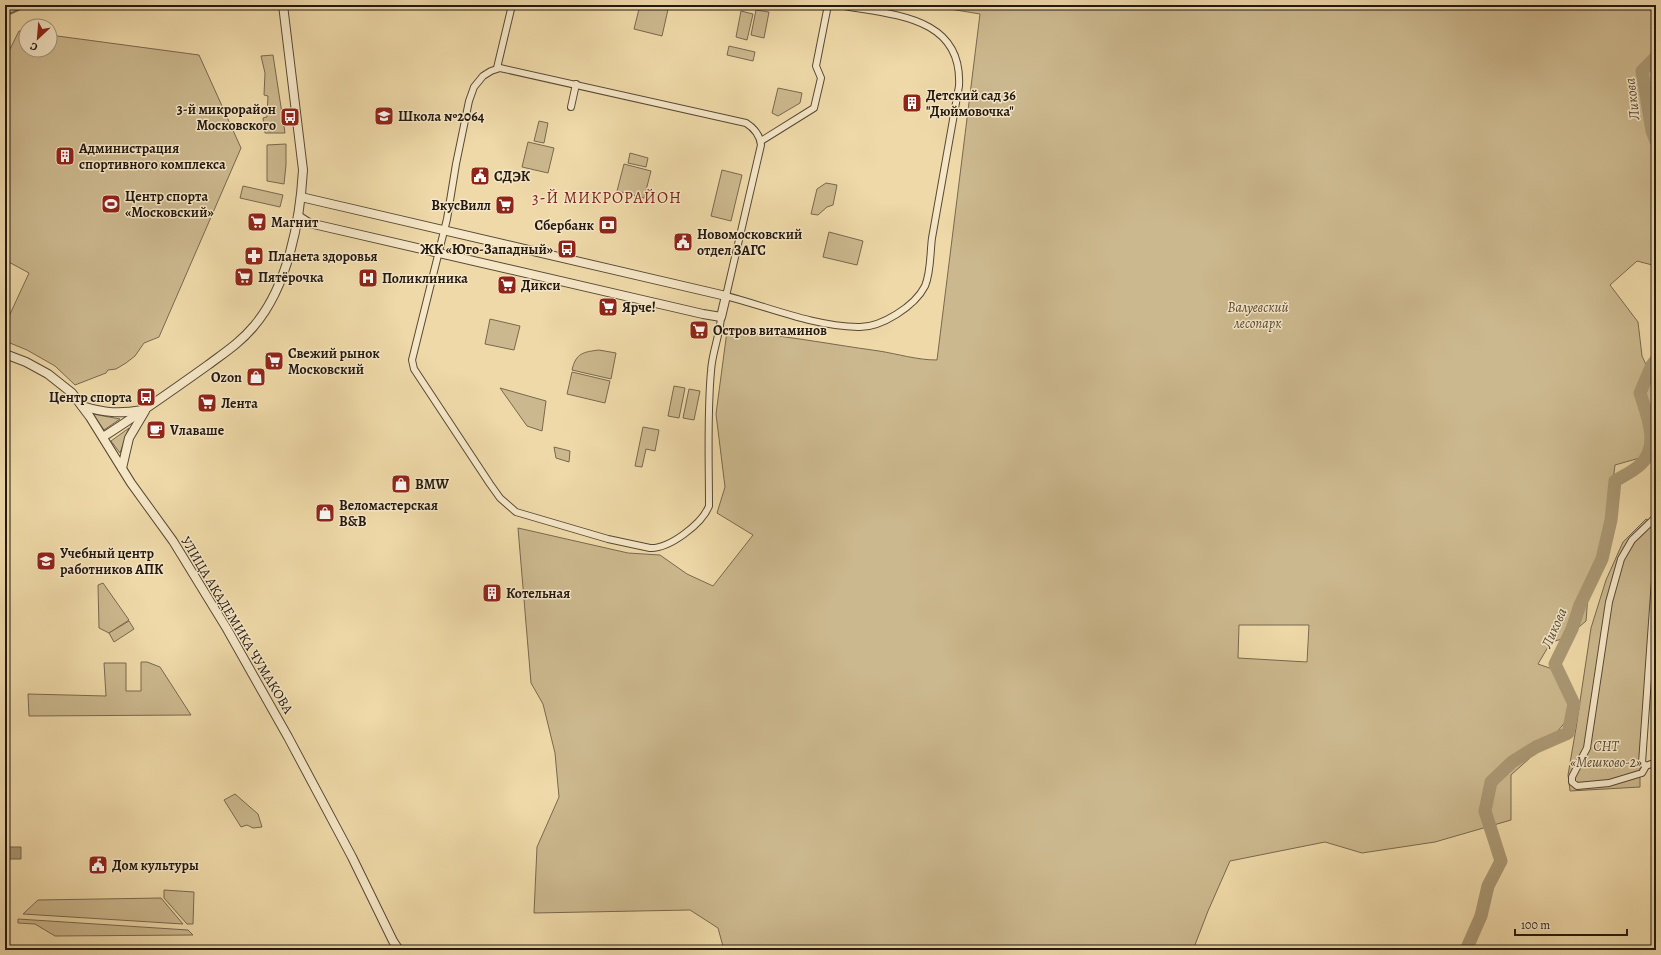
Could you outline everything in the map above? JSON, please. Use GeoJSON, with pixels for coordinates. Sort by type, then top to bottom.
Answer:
{"type":"FeatureCollection","features":[{"type":"Feature","properties":{"kind":"street"},"geometry":{"type":"LineString","coordinates":[[103,437],[147,409],[243,338],[255,326],[270,304],[278,285],[287,260],[298,216],[303,170],[303,155],[283,5]]}},
{"type":"Feature","properties":{"kind":"street"},"geometry":{"type":"LineString","coordinates":[[497,68],[512,5]]}},
{"type":"Feature","properties":{"kind":"street"},"geometry":{"type":"LineString","coordinates":[[761,141],[814,108],[821,78],[816,66],[828,5]]}},
{"type":"Feature","properties":{"kind":"street"},"geometry":{"type":"LineString","coordinates":[[301,197],[726,296],[768,309],[815,320],[859,327],[877,325],[900,314],[919,294],[927,280],[930,249],[959,86],[960,71],[953,51],[946,41],[932,27],[914,20],[839,5]]}},
{"type":"Feature","properties":{"kind":"street"},"geometry":{"type":"LineString","coordinates":[[497,68],[504,68],[576,84],[740,121],[749,124],[754,129],[761,141],[721,317],[720,331],[712,360],[708,409],[709,506],[703,518],[676,540],[657,548],[635,546],[516,512],[500,498],[493,489],[414,369],[412,360],[443,230],[447,219],[456,164],[471,92],[483,76],[497,68]]}},
{"type":"Feature","properties":{"kind":"street"},"geometry":{"type":"LineString","coordinates":[[571,107],[576,84]]}},
{"type":"Feature","properties":{"kind":"street"},"geometry":{"type":"LineString","coordinates":[[298,216],[309,223],[721,317]]}},
{"type":"Feature","properties":{"kind":"street","name":"УЛИЦА АКАДЕМИКА ЧУМАКОВА"},"geometry":{"type":"LineString","coordinates":[[5,354],[26,362],[48,374],[72,393],[173,541],[238,648],[288,737],[352,857],[393,941],[399,950]]}},
{"type":"Feature","properties":{"kind":"street"},"geometry":{"type":"LineString","coordinates":[[82,406],[106,413],[120,413],[147,409]]}},
{"type":"Feature","properties":{"kind":"street"},"geometry":{"type":"LineString","coordinates":[[122,468],[129,438],[147,409]]}},
{"type":"Feature","properties":{"kind":"street"},"geometry":{"type":"LineString","coordinates":[[1656,517],[1632,540],[1621,559],[1609,602],[1587,748],[1572,777],[1572,782],[1577,786],[1609,783],[1642,773],[1646,766],[1656,762]]}},
{"type":"Feature","properties":{"kind":"street"},"geometry":{"type":"LineString","coordinates":[[1646,766],[1642,763],[1656,566]]}},
{"type":"Feature","properties":{"kind":"green space"},"geometry":{"type":"Polygon","coordinates":[[[640,5],[669,5],[662,36],[634,29],[640,5]]]}},
{"type":"Feature","properties":{"kind":"green space","name":"Валуевский лесопарк"},"geometry":{"type":"Polygon","coordinates":[[[926,5],[1656,5],[1656,81],[1642,86],[1648,121],[1656,130],[1656,266],[1637,261],[1610,285],[1638,322],[1642,356],[1655,384],[1654,454],[1615,465],[1606,535],[1589,583],[1586,621],[1566,638],[1551,642],[1538,664],[1564,673],[1577,708],[1552,738],[1511,775],[1511,820],[1435,842],[1362,853],[1325,842],[1230,861],[1193,950],[724,950],[718,928],[690,910],[534,913],[537,847],[559,797],[555,753],[543,704],[531,683],[518,528],[628,553],[660,555],[687,574],[713,586],[753,535],[717,513],[725,487],[716,414],[727,331],[784,337],[879,351],[915,358],[937,360],[980,14],[926,5]],[[1239,625],[1238,658],[1307,662],[1309,625],[1239,625]]]}},
{"type":"Feature","properties":{"kind":"green space"},"geometry":{"type":"Polygon","coordinates":[[[756,10],[769,12],[764,38],[751,35],[756,10]]]}},
{"type":"Feature","properties":{"kind":"green space"},"geometry":{"type":"Polygon","coordinates":[[[741,11],[753,14],[747,40],[736,37],[741,11]]]}},
{"type":"Feature","properties":{"kind":"green space","name":"Центр спорта «Московский»"},"geometry":{"type":"Polygon","coordinates":[[[18,33],[18,58],[58,58],[58,36],[199,55],[241,148],[159,337],[144,343],[135,356],[116,369],[108,370],[106,373],[75,385],[55,366],[27,350],[5,341],[5,325],[29,273],[5,260],[5,59],[18,33]]]}},
{"type":"Feature","properties":{"kind":"green space"},"geometry":{"type":"Polygon","coordinates":[[[729,46],[755,52],[753,61],[727,55],[729,46]]]}},
{"type":"Feature","properties":{"kind":"green space"},"geometry":{"type":"Polygon","coordinates":[[[273,55],[285,133],[265,133],[263,118],[267,117],[268,96],[264,95],[265,73],[261,56],[273,55]]]}},
{"type":"Feature","properties":{"kind":"green space"},"geometry":{"type":"Polygon","coordinates":[[[778,88],[802,93],[800,103],[778,116],[772,113],[778,88]]]}},
{"type":"Feature","properties":{"kind":"green space"},"geometry":{"type":"Polygon","coordinates":[[[539,121],[548,123],[544,143],[534,141],[539,121]]]}},
{"type":"Feature","properties":{"kind":"green space"},"geometry":{"type":"Polygon","coordinates":[[[528,142],[554,148],[548,173],[522,167],[528,142]]]}},
{"type":"Feature","properties":{"kind":"green space"},"geometry":{"type":"Polygon","coordinates":[[[286,144],[284,184],[267,181],[267,145],[286,144]]]}},
{"type":"Feature","properties":{"kind":"green space"},"geometry":{"type":"Polygon","coordinates":[[[630,153],[648,158],[646,167],[628,163],[630,153]]]}},
{"type":"Feature","properties":{"kind":"green space"},"geometry":{"type":"Polygon","coordinates":[[[624,164],[651,171],[644,198],[617,191],[624,164]]]}},
{"type":"Feature","properties":{"kind":"green space"},"geometry":{"type":"Polygon","coordinates":[[[722,170],[742,175],[731,221],[711,216],[722,170]]]}},
{"type":"Feature","properties":{"kind":"green space"},"geometry":{"type":"Polygon","coordinates":[[[826,183],[837,185],[833,205],[827,207],[818,215],[811,214],[817,189],[826,183]]]}},
{"type":"Feature","properties":{"kind":"green space"},"geometry":{"type":"Polygon","coordinates":[[[243,186],[283,195],[280,207],[240,198],[243,186]]]}},
{"type":"Feature","properties":{"kind":"green space"},"geometry":{"type":"Polygon","coordinates":[[[829,232],[863,241],[857,265],[823,257],[829,232]]]}},
{"type":"Feature","properties":{"kind":"green space"},"geometry":{"type":"Polygon","coordinates":[[[490,319],[520,326],[514,350],[485,344],[490,319]]]}},
{"type":"Feature","properties":{"kind":"green space"},"geometry":{"type":"Polygon","coordinates":[[[599,350],[616,353],[611,379],[572,370],[576,360],[581,354],[599,350]]]}},
{"type":"Feature","properties":{"kind":"green space"},"geometry":{"type":"Polygon","coordinates":[[[572,372],[610,381],[605,403],[567,394],[572,372]]]}},
{"type":"Feature","properties":{"kind":"green space"},"geometry":{"type":"Polygon","coordinates":[[[674,386],[685,388],[679,418],[668,416],[674,386]]]}},
{"type":"Feature","properties":{"kind":"green space"},"geometry":{"type":"Polygon","coordinates":[[[500,388],[546,401],[542,431],[527,426],[500,388]]]}},
{"type":"Feature","properties":{"kind":"green space"},"geometry":{"type":"Polygon","coordinates":[[[689,389],[700,391],[694,420],[683,418],[689,389]]]}},
{"type":"Feature","properties":{"kind":"green space"},"geometry":{"type":"Polygon","coordinates":[[[93,414],[120,419],[104,430],[93,414]]]}},
{"type":"Feature","properties":{"kind":"green space"},"geometry":{"type":"Polygon","coordinates":[[[643,427],[659,430],[655,451],[646,449],[642,467],[635,466],[643,427]]]}},
{"type":"Feature","properties":{"kind":"green space"},"geometry":{"type":"Polygon","coordinates":[[[129,428],[120,453],[111,441],[129,428]]]}},
{"type":"Feature","properties":{"kind":"green space"},"geometry":{"type":"Polygon","coordinates":[[[554,447],[570,451],[569,462],[556,458],[554,447]]]}},
{"type":"Feature","properties":{"kind":"green space","name":"СНТ «Мешково-2»"},"geometry":{"type":"Polygon","coordinates":[[[1646,519],[1656,523],[1654,585],[1640,768],[1640,787],[1570,791],[1568,775],[1591,628],[1606,580],[1623,542],[1646,519]]]}},
{"type":"Feature","properties":{"kind":"green space"},"geometry":{"type":"Polygon","coordinates":[[[103,583],[129,620],[109,633],[99,628],[98,585],[103,583]]]}},
{"type":"Feature","properties":{"kind":"green space"},"geometry":{"type":"Polygon","coordinates":[[[129,621],[134,629],[114,642],[109,633],[129,621]]]}},
{"type":"Feature","properties":{"kind":"green space"},"geometry":{"type":"Polygon","coordinates":[[[141,662],[147,662],[160,667],[191,715],[29,716],[28,694],[106,696],[104,663],[126,663],[126,691],[141,691],[141,662]]]}},
{"type":"Feature","properties":{"kind":"green space"},"geometry":{"type":"Polygon","coordinates":[[[235,794],[258,814],[262,827],[253,828],[247,825],[241,827],[224,800],[235,794]]]}},
{"type":"Feature","properties":{"kind":"green space"},"geometry":{"type":"Polygon","coordinates":[[[164,890],[194,892],[193,924],[187,924],[164,898],[164,890]]]}},
{"type":"Feature","properties":{"kind":"green space"},"geometry":{"type":"Polygon","coordinates":[[[161,898],[183,924],[23,914],[38,900],[161,898]]]}},
{"type":"Feature","properties":{"kind":"green space"},"geometry":{"type":"Polygon","coordinates":[[[18,919],[188,930],[193,935],[55,936],[35,924],[18,923],[18,919]]]}},
{"type":"Feature","properties":{"kind":"shaded area"},"geometry":{"type":"Polygon","coordinates":[[[6,847],[21,847],[21,859],[7,859],[6,847]]]}},
{"type":"Feature","properties":{"kind":"waterway"},"geometry":{"type":"LineString","coordinates":[[5,16],[29,5]]}},
{"type":"Feature","properties":{"kind":"waterway","name":"Ликова"},"geometry":{"type":"LineString","coordinates":[[1656,57],[1642,71],[1652,131],[1656,141]]}},
{"type":"Feature","properties":{"kind":"waterway","name":"Ликова"},"geometry":{"type":"LineString","coordinates":[[1466,950],[1481,916],[1488,886],[1501,861],[1485,811],[1491,782],[1512,762],[1536,747],[1568,733],[1574,704],[1555,664],[1572,629],[1580,605],[1602,559],[1611,520],[1615,481],[1641,464],[1647,457],[1650,448],[1650,430],[1640,393],[1652,365],[1656,360]]}},
{"type":"Feature","properties":{"kind":"place","name":"Детский сад 36 \"Дюймовочка\""},"geometry":{"type":"Point","coordinates":[912,103]}},
{"type":"Feature","properties":{"kind":"place","name":"Школа №2064"},"geometry":{"type":"Point","coordinates":[384,116]}},
{"type":"Feature","properties":{"kind":"place","name":"3-й микрорайон Московского"},"geometry":{"type":"Point","coordinates":[290,117]}},
{"type":"Feature","properties":{"kind":"place","name":"Администрация спортивного комплекса"},"geometry":{"type":"Point","coordinates":[65,156]}},
{"type":"Feature","properties":{"kind":"place","name":"СДЭК"},"geometry":{"type":"Point","coordinates":[480,176]}},
{"type":"Feature","properties":{"kind":"place","name":"Центр спорта «Московский»"},"geometry":{"type":"Point","coordinates":[111,204]}},
{"type":"Feature","properties":{"kind":"place","name":"ВкусВилл"},"geometry":{"type":"Point","coordinates":[505,205]}},
{"type":"Feature","properties":{"kind":"place","name":"Магнит"},"geometry":{"type":"Point","coordinates":[257,222]}},
{"type":"Feature","properties":{"kind":"place","name":"Сбербанк"},"geometry":{"type":"Point","coordinates":[608,225]}},
{"type":"Feature","properties":{"kind":"place","name":"Новомосковский отдел ЗАГС"},"geometry":{"type":"Point","coordinates":[683,242]}},
{"type":"Feature","properties":{"kind":"place","name":"ЖК «Юго-Западный»"},"geometry":{"type":"Point","coordinates":[567,249]}},
{"type":"Feature","properties":{"kind":"place","name":"Планета здоровья"},"geometry":{"type":"Point","coordinates":[254,256]}},
{"type":"Feature","properties":{"kind":"place","name":"Пятёрочка"},"geometry":{"type":"Point","coordinates":[244,277]}},
{"type":"Feature","properties":{"kind":"place","name":"Поликлиника"},"geometry":{"type":"Point","coordinates":[368,278]}},
{"type":"Feature","properties":{"kind":"place","name":"Дикси"},"geometry":{"type":"Point","coordinates":[507,285]}},
{"type":"Feature","properties":{"kind":"place","name":"Ярче!"},"geometry":{"type":"Point","coordinates":[608,307]}},
{"type":"Feature","properties":{"kind":"place","name":"Остров витаминов"},"geometry":{"type":"Point","coordinates":[699,330]}},
{"type":"Feature","properties":{"kind":"place","name":"Свежий рынок Московский"},"geometry":{"type":"Point","coordinates":[274,361]}},
{"type":"Feature","properties":{"kind":"place","name":"Ozon"},"geometry":{"type":"Point","coordinates":[256,377]}},
{"type":"Feature","properties":{"kind":"place","name":"Центр спорта"},"geometry":{"type":"Point","coordinates":[146,397]}},
{"type":"Feature","properties":{"kind":"place","name":"Лента"},"geometry":{"type":"Point","coordinates":[207,403]}},
{"type":"Feature","properties":{"kind":"place","name":"Vлаваше"},"geometry":{"type":"Point","coordinates":[156,430]}},
{"type":"Feature","properties":{"kind":"place","name":"BMW"},"geometry":{"type":"Point","coordinates":[401,484]}},
{"type":"Feature","properties":{"kind":"place","name":"Веломастерская B&B"},"geometry":{"type":"Point","coordinates":[325,513]}},
{"type":"Feature","properties":{"kind":"place","name":"Учебный центр работников АПК"},"geometry":{"type":"Point","coordinates":[46,561]}},
{"type":"Feature","properties":{"kind":"place","name":"Котельная"},"geometry":{"type":"Point","coordinates":[492,593]}},
{"type":"Feature","properties":{"kind":"place","name":"Дом культуры"},"geometry":{"type":"Point","coordinates":[98,865]}},
{"type":"Feature","properties":{"kind":"district","name":"3-Й МИКРОРАЙОН"},"geometry":{"type":"Point","coordinates":[607,198]}}]}
